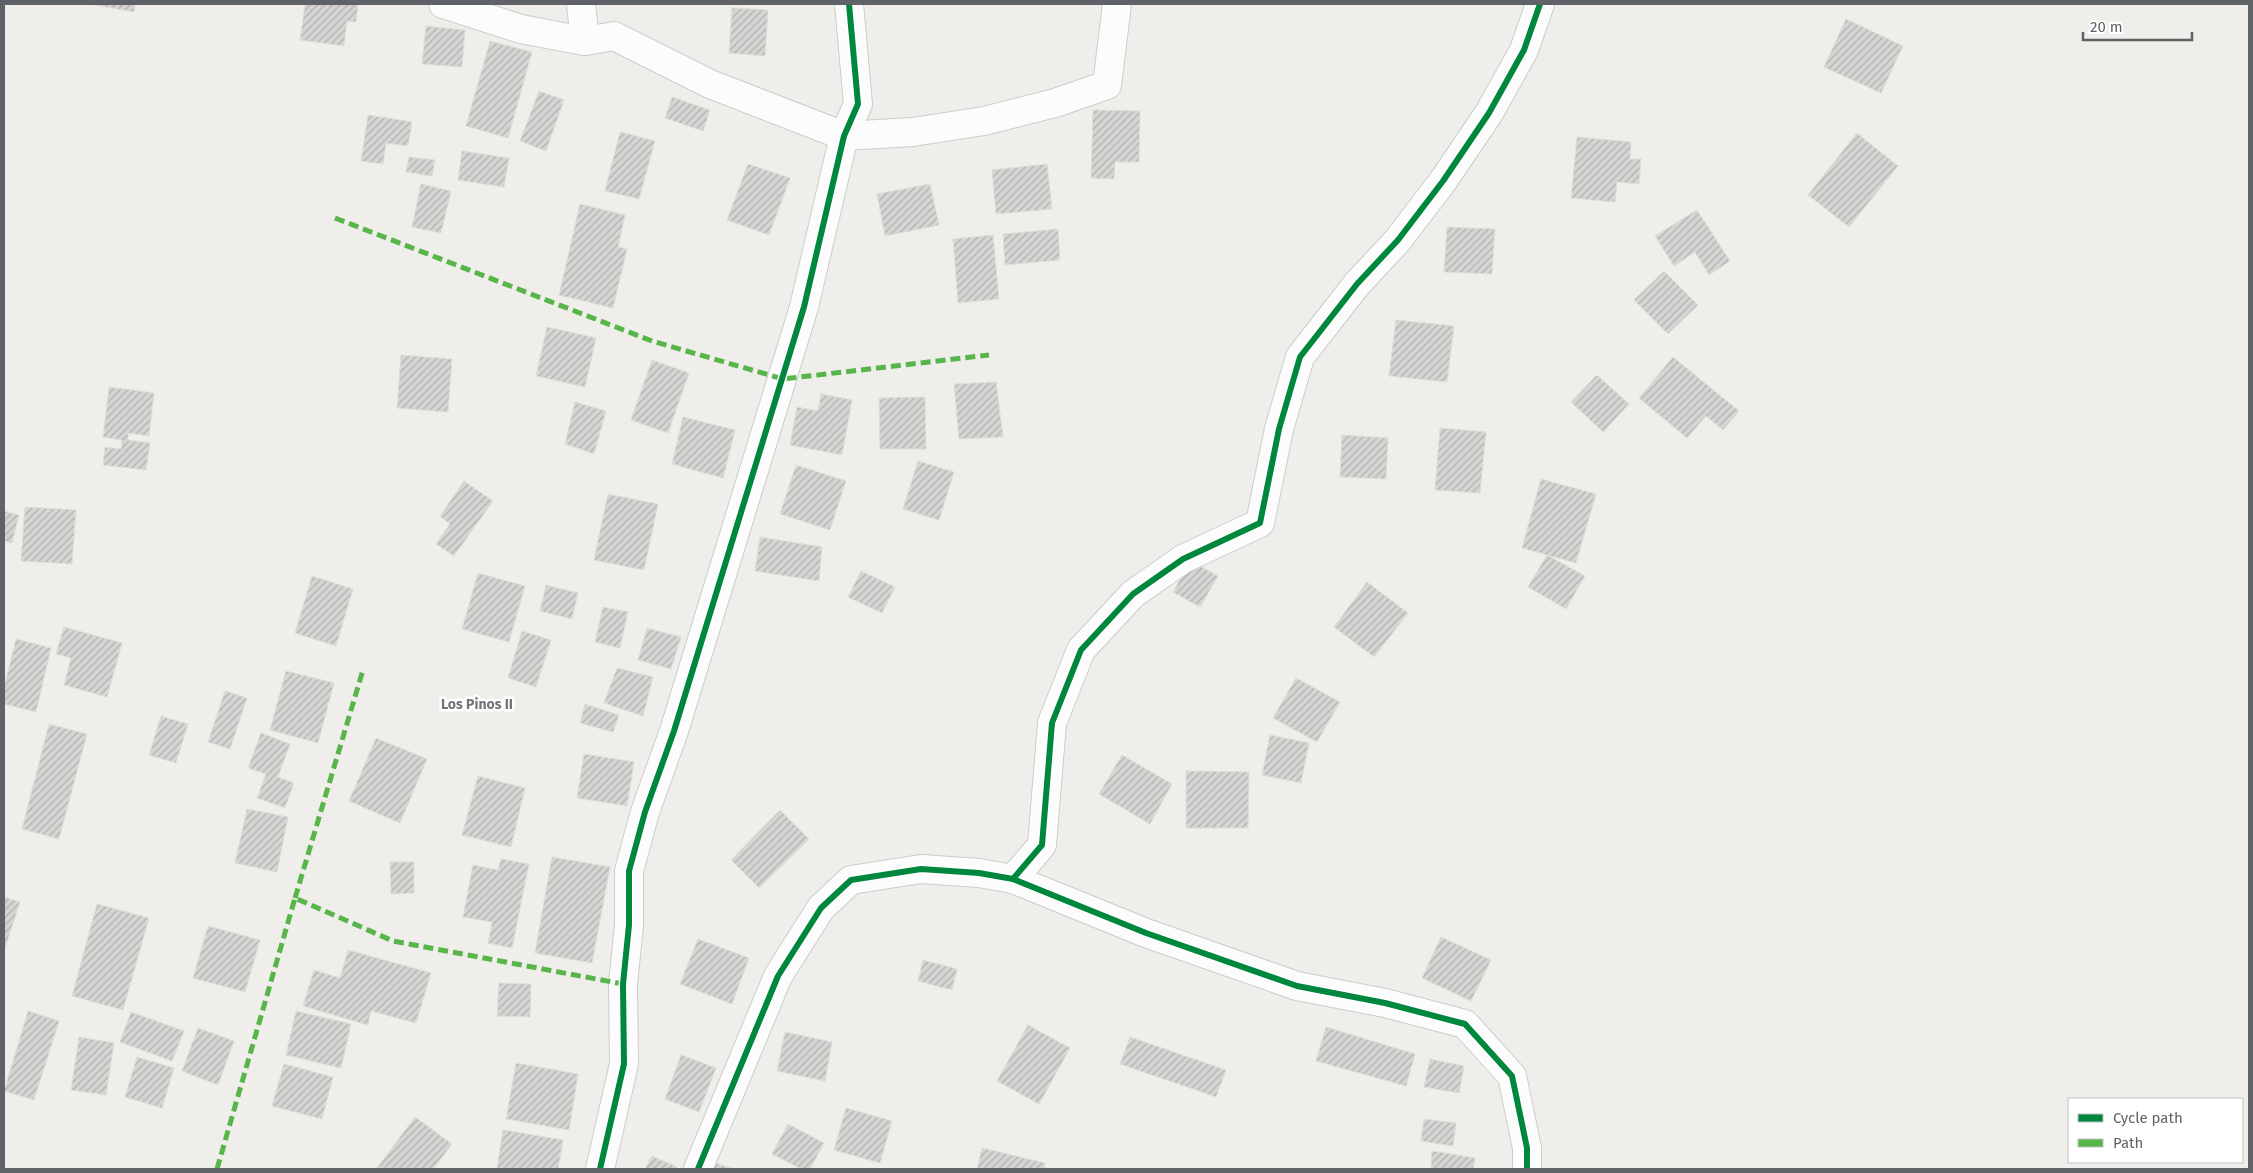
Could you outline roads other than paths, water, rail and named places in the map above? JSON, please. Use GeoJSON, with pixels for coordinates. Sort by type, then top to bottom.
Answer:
{"type":"FeatureCollection","features":[{"type":"Feature","properties":{"kind":"street"},"geometry":{"type":"LineString","coordinates":[[443,4],[521,29],[585,41],[614,36],[710,84],[844,136],[913,132],[984,121],[1055,103],[1107,85],[1117,4]]}},
{"type":"Feature","properties":{"kind":"street"},"geometry":{"type":"LineString","coordinates":[[581,4],[585,41]]}},
{"type":"Feature","properties":{"kind":"street"},"geometry":{"type":"LineString","coordinates":[[600,1169],[624,1064],[623,984],[629,925],[629,871],[645,812],[677,721],[804,307],[844,136],[858,104],[849,4]]}},
{"type":"Feature","properties":{"kind":"street"},"geometry":{"type":"LineString","coordinates":[[1013,879],[1042,845],[1052,724],[1081,650],[1133,594],[1183,559],[1260,523],[1279,429],[1300,357],[1357,284],[1398,240],[1489,113],[1524,50],[1540,4]]}},
{"type":"Feature","properties":{"kind":"street"},"geometry":{"type":"LineString","coordinates":[[698,1169],[778,976],[821,908],[851,880],[921,869],[979,873],[1013,879],[1146,933],[1297,986],[1385,1003],[1465,1024],[1512,1076],[1527,1148],[1527,1169]]}},
{"type":"Feature","properties":{"kind":"district","name":"Los Pinos II"},"geometry":{"type":"Point","coordinates":[477,704]}}]}
